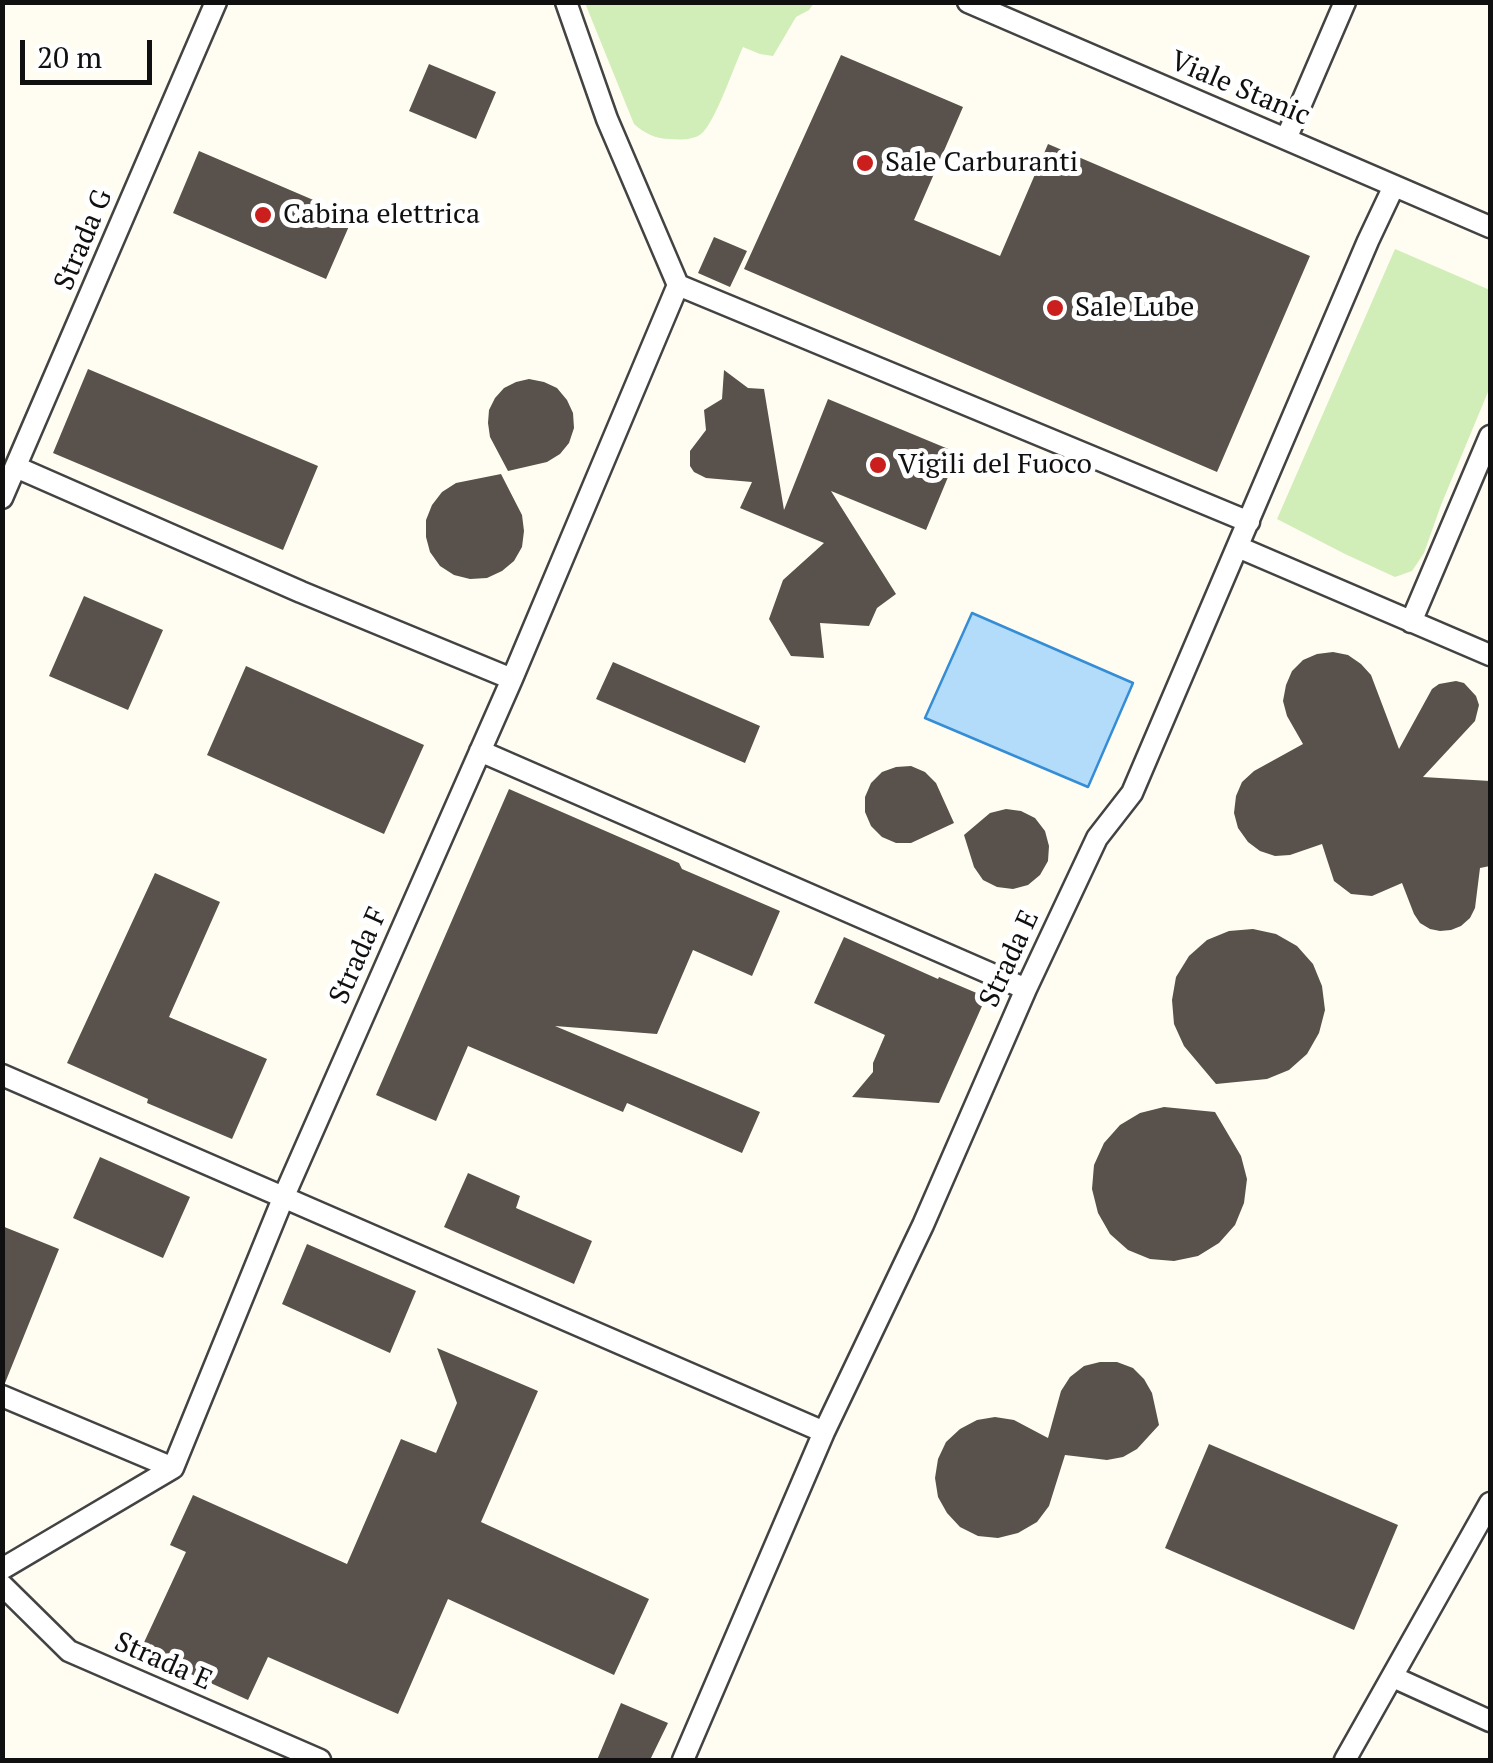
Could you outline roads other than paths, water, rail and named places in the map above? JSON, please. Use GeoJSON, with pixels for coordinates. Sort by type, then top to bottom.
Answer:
{"type":"FeatureCollection","features":[{"type":"Feature","properties":{"kind":"lane","name":"Strada G"},"geometry":{"type":"LineString","coordinates":[[2,498],[216,2]]}},
{"type":"Feature","properties":{"kind":"lane"},"geometry":{"type":"LineString","coordinates":[[566,2],[608,119],[678,285],[1249,522]]}},
{"type":"Feature","properties":{"kind":"lane","name":"Viale Stanic"},"geometry":{"type":"LineString","coordinates":[[968,2],[1490,227]]}},
{"type":"Feature","properties":{"kind":"lane"},"geometry":{"type":"LineString","coordinates":[[1286,138],[1345,2]]}},
{"type":"Feature","properties":{"kind":"lane","name":"Strada E"},"geometry":{"type":"LineString","coordinates":[[682,1760],[824,1432],[923,1225],[1026,989],[1097,838],[1132,793],[1394,186]]}},
{"type":"Feature","properties":{"kind":"lane","name":"Strada F"},"geometry":{"type":"LineString","coordinates":[[172,1468],[284,1196],[512,680],[678,285]]}},
{"type":"Feature","properties":{"kind":"lane"},"geometry":{"type":"LineString","coordinates":[[1411,622],[1490,436]]}},
{"type":"Feature","properties":{"kind":"lane"},"geometry":{"type":"LineString","coordinates":[[16,467],[512,680]]}},
{"type":"Feature","properties":{"kind":"lane"},"geometry":{"type":"LineString","coordinates":[[1238,547],[1490,655]]}},
{"type":"Feature","properties":{"kind":"lane"},"geometry":{"type":"LineString","coordinates":[[480,751],[1026,989]]}},
{"type":"Feature","properties":{"kind":"lane"},"geometry":{"type":"LineString","coordinates":[[2,1075],[824,1432]]}},
{"type":"Feature","properties":{"kind":"lane"},"geometry":{"type":"LineString","coordinates":[[2,1396],[172,1468]]}},
{"type":"Feature","properties":{"kind":"lane"},"geometry":{"type":"LineString","coordinates":[[2,1569],[172,1468]]}},
{"type":"Feature","properties":{"kind":"lane"},"geometry":{"type":"LineString","coordinates":[[1345,1760],[1490,1502]]}},
{"type":"Feature","properties":{"kind":"lane","name":"Strada E"},"geometry":{"type":"LineString","coordinates":[[2,1585],[69,1651],[320,1760]]}},
{"type":"Feature","properties":{"kind":"lane"},"geometry":{"type":"LineString","coordinates":[[1393,1677],[1490,1721]]}},
{"type":"Feature","properties":{"kind":"water"},"geometry":{"type":"Polygon","coordinates":[[[972,613],[1133,683],[1088,787],[925,718],[972,613]]]}},
{"type":"Feature","properties":{"kind":"place","name":"Sale Carburanti"},"geometry":{"type":"Point","coordinates":[865,163]}},
{"type":"Feature","properties":{"kind":"place","name":"Cabina elettrica"},"geometry":{"type":"Point","coordinates":[263,215]}},
{"type":"Feature","properties":{"kind":"place","name":"Sale Lube"},"geometry":{"type":"Point","coordinates":[1055,308]}},
{"type":"Feature","properties":{"kind":"place","name":"Vigili del Fuoco"},"geometry":{"type":"Point","coordinates":[878,465]}}]}
